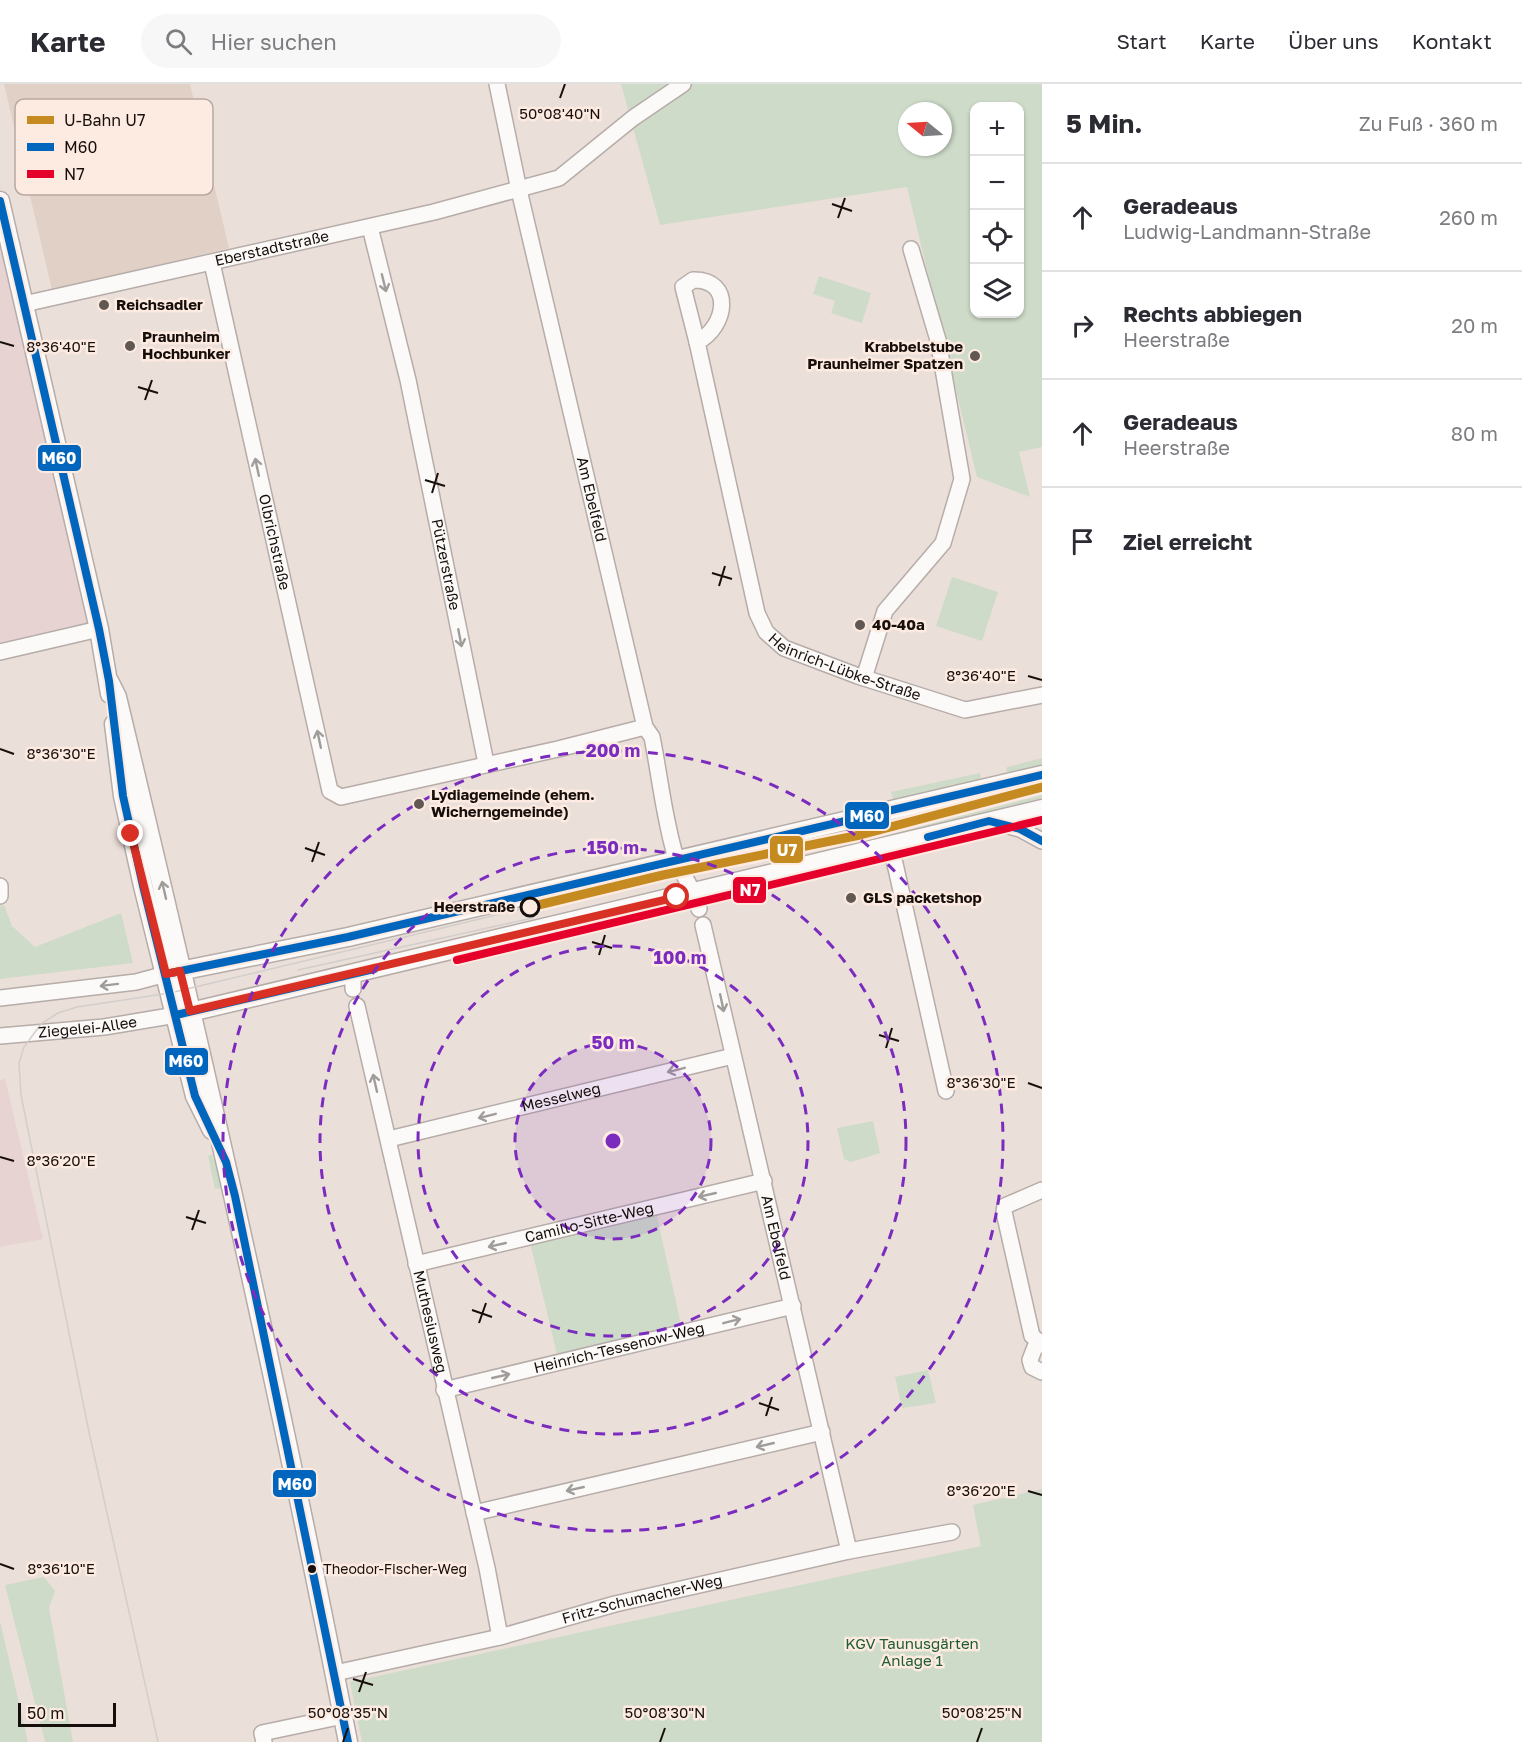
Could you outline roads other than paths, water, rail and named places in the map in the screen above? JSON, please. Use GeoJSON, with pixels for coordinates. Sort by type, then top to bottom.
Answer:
{"type":"FeatureCollection","features":[{"type":"Feature","properties":{"kind":"main road"},"geometry":{"type":"LineString","coordinates":[[0,204],[110,681],[117,697],[167,901],[173,972],[226,1162],[348,1742]]}},
{"type":"Feature","properties":{"kind":"main road"},"geometry":{"type":"LineString","coordinates":[[173,972],[348,938],[1042,775]]}},
{"type":"Feature","properties":{"kind":"main road"},"geometry":{"type":"LineString","coordinates":[[183,1013],[353,982],[697,901],[891,846],[1042,809]]}},
{"type":"Feature","properties":{"kind":"street","name":"Am Ebelfeld"},"geometry":{"type":"LineString","coordinates":[[497,84],[519,190],[645,727],[652,737],[677,860],[697,901]]}},
{"type":"Feature","properties":{"kind":"street","name":"Eberstadtstraße"},"geometry":{"type":"LineString","coordinates":[[24,304],[370,226],[559,178],[633,118],[683,84]]}},
{"type":"Feature","properties":{"kind":"street","name":"Pützerstraße"},"geometry":{"type":"LineString","coordinates":[[370,226],[408,380],[486,763]]}},
{"type":"Feature","properties":{"kind":"street"},"geometry":{"type":"LineString","coordinates":[[864,678],[885,611],[943,543],[962,478],[938,340],[911,249]]}},
{"type":"Feature","properties":{"kind":"street","name":"Olbrichstraße"},"geometry":{"type":"LineString","coordinates":[[212,262],[330,791],[333,795],[358,793],[486,763]]}},
{"type":"Feature","properties":{"kind":"street","name":"Heinrich-Lübke-Straße"},"geometry":{"type":"LineString","coordinates":[[697,342],[757,613],[766,632],[784,648],[864,678],[965,710],[1042,695]]}},
{"type":"Feature","properties":{"kind":"street"},"geometry":{"type":"LineString","coordinates":[[0,652],[99,629]]}},
{"type":"Feature","properties":{"kind":"street"},"geometry":{"type":"LineString","coordinates":[[486,763],[558,749],[645,727]]}},
{"type":"Feature","properties":{"kind":"street"},"geometry":{"type":"LineString","coordinates":[[989,821],[1020,829],[1042,841]]}},
{"type":"Feature","properties":{"kind":"street"},"geometry":{"type":"LineString","coordinates":[[891,846],[946,1091]]}},
{"type":"Feature","properties":{"kind":"street"},"geometry":{"type":"LineString","coordinates":[[0,886],[0,896]]}},
{"type":"Feature","properties":{"kind":"street","name":"Am Ebelfeld"},"geometry":{"type":"LineString","coordinates":[[703,925],[849,1551]]}},
{"type":"Feature","properties":{"kind":"street"},"geometry":{"type":"LineString","coordinates":[[0,998],[136,982],[173,972]]}},
{"type":"Feature","properties":{"kind":"street","name":"Muthesiusweg"},"geometry":{"type":"LineString","coordinates":[[357,1006],[474,1513],[500,1637]]}},
{"type":"Feature","properties":{"kind":"street","name":"Ziegelei-Allee"},"geometry":{"type":"LineString","coordinates":[[0,1036],[104,1027],[183,1013]]}},
{"type":"Feature","properties":{"kind":"street","name":"Messelweg"},"geometry":{"type":"LineString","coordinates":[[389,1139],[733,1056]]}},
{"type":"Feature","properties":{"kind":"street","name":"Camillo-Sitte-Weg"},"geometry":{"type":"LineString","coordinates":[[416,1264],[764,1181]]}},
{"type":"Feature","properties":{"kind":"street"},"geometry":{"type":"LineString","coordinates":[[1042,1190],[1011,1201],[1005,1206],[1004,1212],[1032,1336],[1042,1344],[1035,1347],[1029,1360],[1032,1367],[1042,1372]]}},
{"type":"Feature","properties":{"kind":"street","name":"Heinrich-Tessenow-Weg"},"geometry":{"type":"LineString","coordinates":[[444,1390],[793,1306]]}},
{"type":"Feature","properties":{"kind":"street"},"geometry":{"type":"LineString","coordinates":[[474,1513],[822,1432]]}},
{"type":"Feature","properties":{"kind":"street","name":"Fritz-Schumacher-Weg"},"geometry":{"type":"LineString","coordinates":[[335,1673],[500,1637],[615,1604],[849,1551],[952,1532]]}},
{"type":"Feature","properties":{"kind":"street"},"geometry":{"type":"LineString","coordinates":[[264,1742],[262,1733],[343,1716]]}},
{"type":"Feature","properties":{"kind":"tram line"},"geometry":{"type":"LineString","coordinates":[[158,1742],[89,1432],[21,1095],[19,1063],[24,1047],[41,1024],[58,1013],[77,1007],[170,993],[530,907]]}},
{"type":"Feature","properties":{"kind":"tram line"},"geometry":{"type":"LineString","coordinates":[[298,970],[533,918]]}},
{"type":"Feature","properties":{"kind":"metro line","name":"U7"},"geometry":{"type":"LineString","coordinates":[[530,907],[663,875],[860,835],[1042,787]]}},
{"type":"Feature","properties":{"kind":"place","name":"Reichsadler"},"geometry":{"type":"Point","coordinates":[104,305]}},
{"type":"Feature","properties":{"kind":"place","name":"Praunheim Hochbunker"},"geometry":{"type":"Point","coordinates":[130,346]}},
{"type":"Feature","properties":{"kind":"place","name":"Krabbelstube Praunheimer Spatzen"},"geometry":{"type":"Point","coordinates":[975,356]}},
{"type":"Feature","properties":{"kind":"place","name":"40-40a"},"geometry":{"type":"Point","coordinates":[860,625]}},
{"type":"Feature","properties":{"kind":"place","name":"Lydiagemeinde (ehem. Wicherngemeinde)"},"geometry":{"type":"Point","coordinates":[419,804]}},
{"type":"Feature","properties":{"kind":"place","name":"GLS packetshop"},"geometry":{"type":"Point","coordinates":[851,898]}},
{"type":"Feature","properties":{"kind":"place","name":"Heerstraße"},"geometry":{"type":"Point","coordinates":[530,907]}},
{"type":"Feature","properties":{"kind":"place","name":"Theodor-Fischer-Weg"},"geometry":{"type":"Point","coordinates":[312,1569]}},
{"type":"Feature","properties":{"kind":"park label","name":"KGV Taunusgärten Anlage 1"},"geometry":{"type":"Point","coordinates":[912,1652]}}]}
